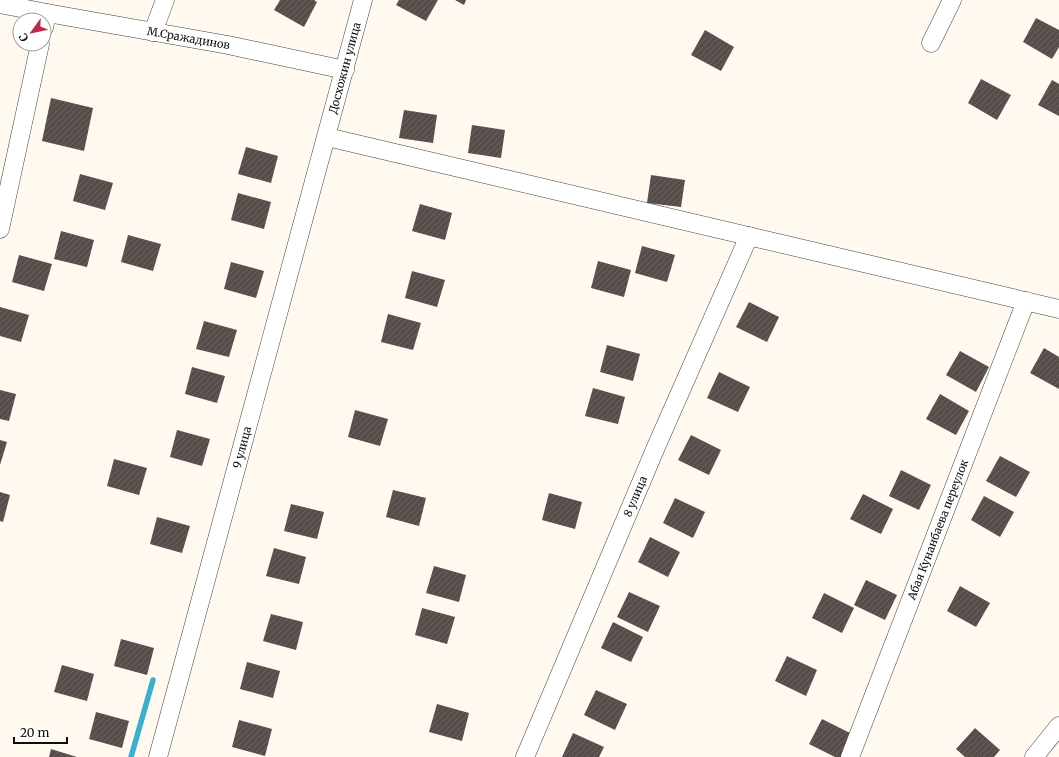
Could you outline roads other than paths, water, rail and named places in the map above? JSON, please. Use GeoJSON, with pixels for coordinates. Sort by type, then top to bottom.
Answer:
{"type":"FeatureCollection","features":[{"type":"Feature","properties":{"kind":"street"},"geometry":{"type":"LineString","coordinates":[[153,32],[165,0]]}},
{"type":"Feature","properties":{"kind":"street","name":"Досхожин улица"},"geometry":{"type":"LineString","coordinates":[[327,137],[363,0]]}},
{"type":"Feature","properties":{"kind":"street"},"geometry":{"type":"LineString","coordinates":[[931,43],[952,0]]}},
{"type":"Feature","properties":{"kind":"street","name":"М.Сражадинов"},"geometry":{"type":"LineString","coordinates":[[0,4],[23,12]]}},
{"type":"Feature","properties":{"kind":"street","name":"М.Сражадинов"},"geometry":{"type":"LineString","coordinates":[[52,21],[153,32],[228,45],[345,70]]}},
{"type":"Feature","properties":{"kind":"street"},"geometry":{"type":"LineString","coordinates":[[0,229],[38,52]]}},
{"type":"Feature","properties":{"kind":"street"},"geometry":{"type":"LineString","coordinates":[[327,137],[1059,309]]}},
{"type":"Feature","properties":{"kind":"street","name":"9 улица"},"geometry":{"type":"LineString","coordinates":[[158,757],[327,137]]}},
{"type":"Feature","properties":{"kind":"street","name":"8 улица"},"geometry":{"type":"LineString","coordinates":[[525,757],[659,439],[748,236]]}},
{"type":"Feature","properties":{"kind":"street","name":"Абая Кунанбаева переулок"},"geometry":{"type":"LineString","coordinates":[[850,757],[1026,301]]}},
{"type":"Feature","properties":{"kind":"street"},"geometry":{"type":"LineString","coordinates":[[1034,757],[1059,726]]}},
{"type":"Feature","properties":{"kind":"waterway"},"geometry":{"type":"LineString","coordinates":[[131,757],[153,680]]}}]}
